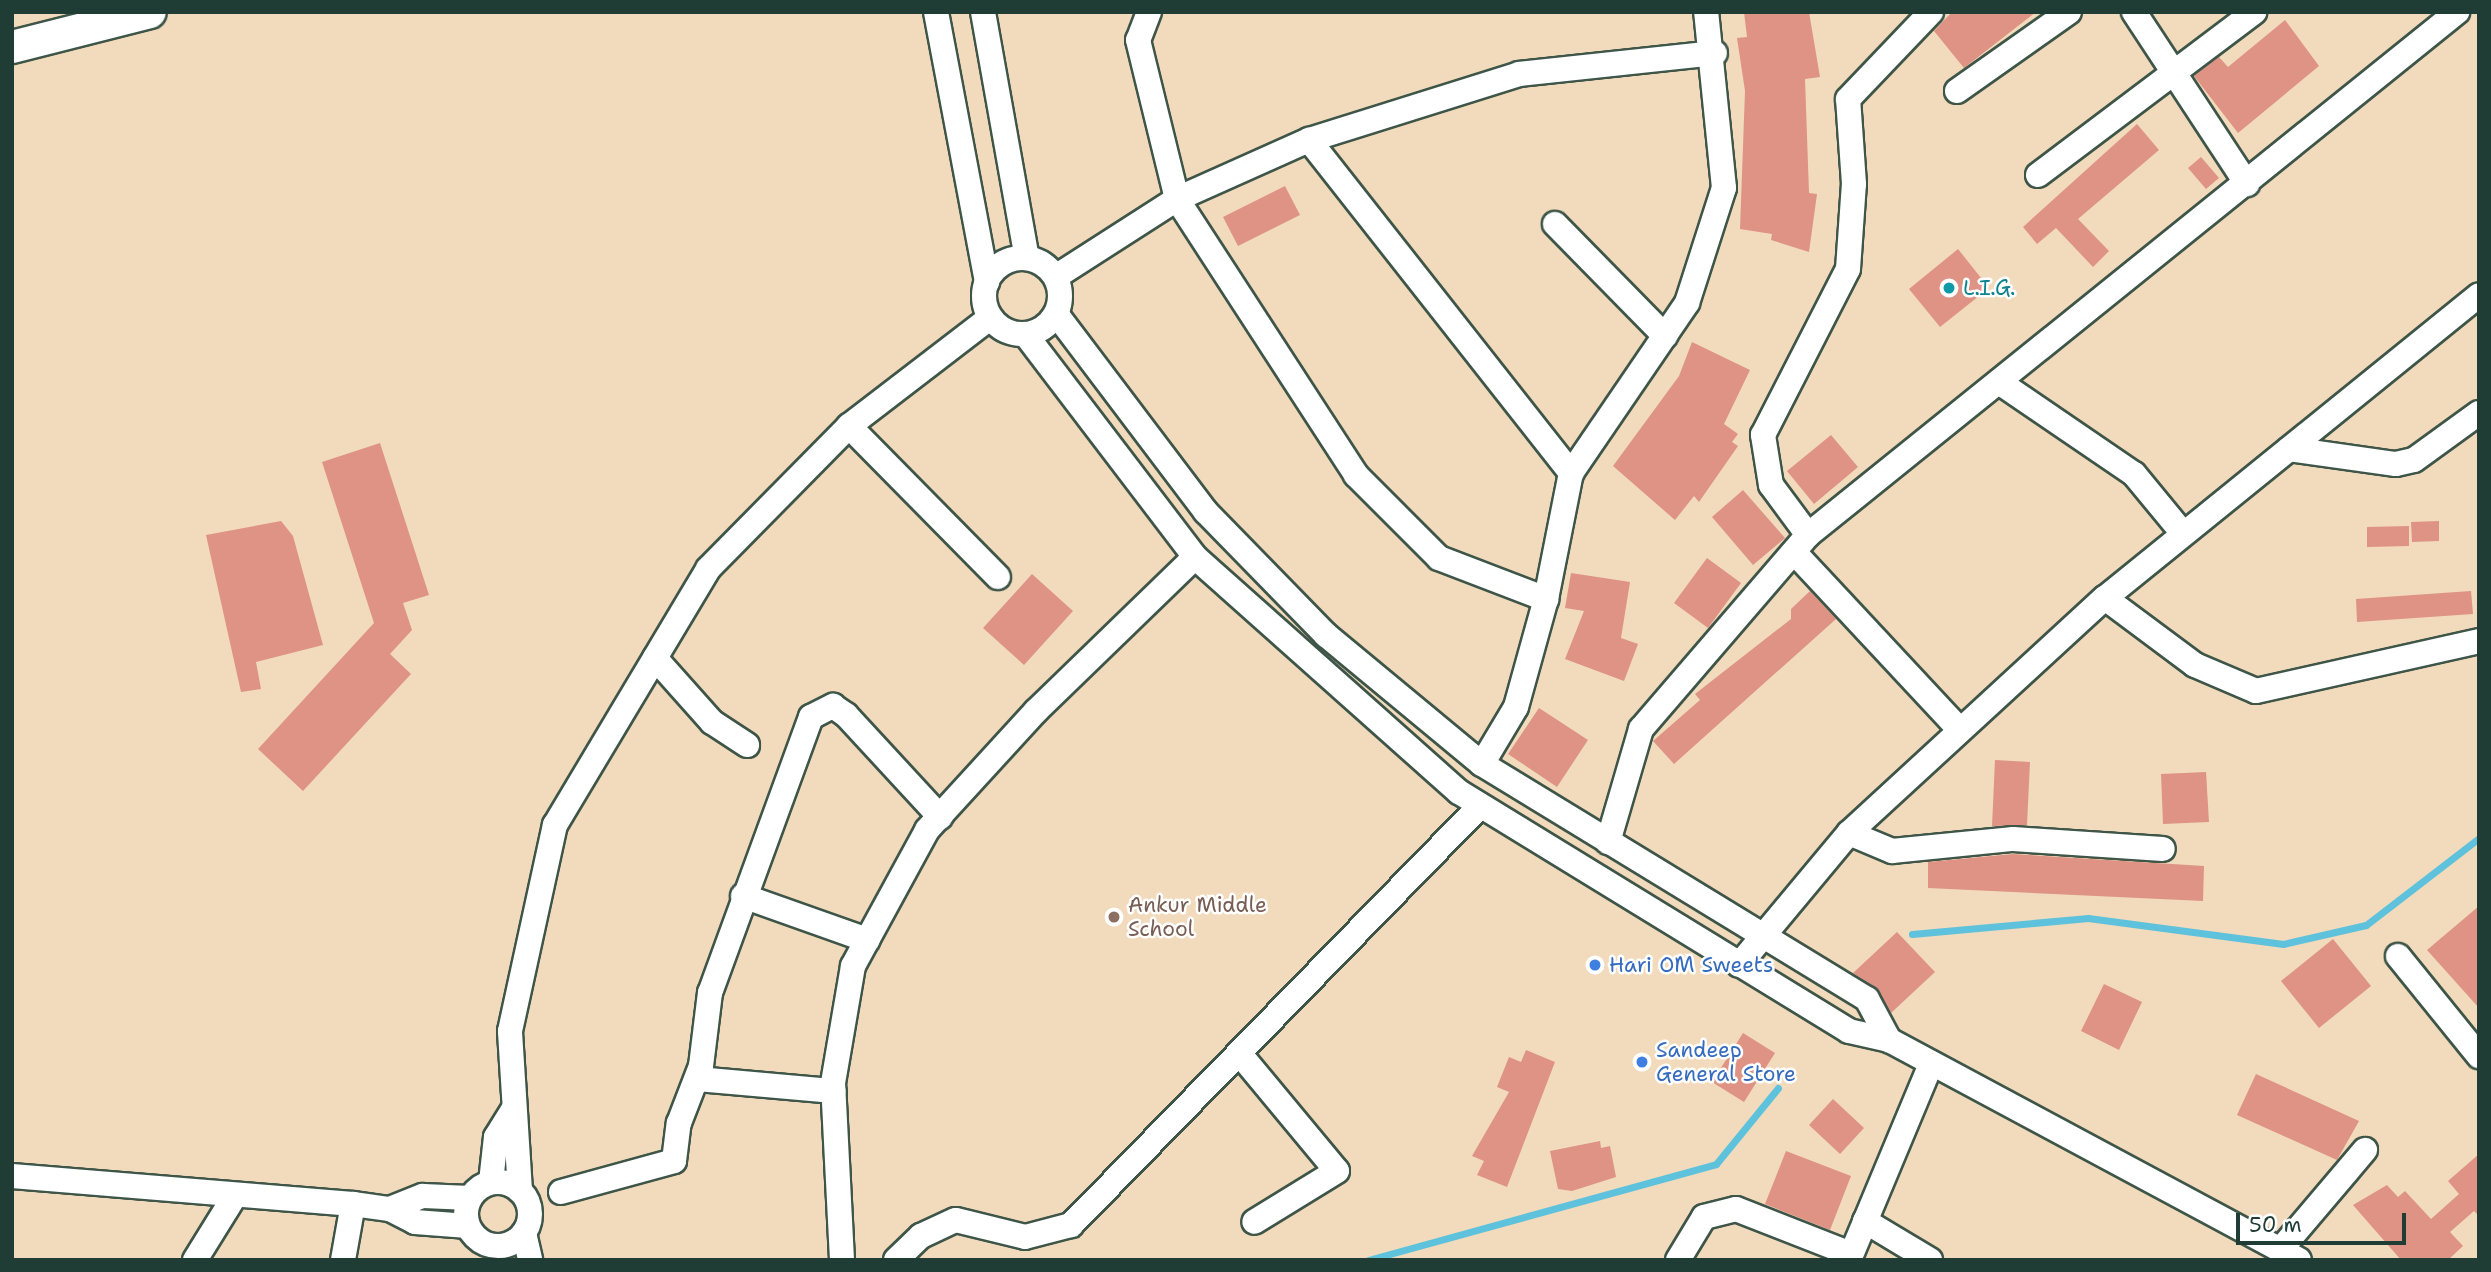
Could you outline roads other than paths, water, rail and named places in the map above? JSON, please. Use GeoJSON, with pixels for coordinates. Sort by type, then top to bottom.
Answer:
{"type":"FeatureCollection","features":[{"type":"Feature","properties":{"kind":"main road"},"geometry":{"type":"LineString","coordinates":[[12,47],[150,12]]}},
{"type":"Feature","properties":{"kind":"street"},"geometry":{"type":"LineString","coordinates":[[936,12],[987,282],[990,318],[1011,334],[1026,335],[1057,315]]}},
{"type":"Feature","properties":{"kind":"street"},"geometry":{"type":"LineString","coordinates":[[983,12],[1027,258]]}},
{"type":"Feature","properties":{"kind":"street"},"geometry":{"type":"LineString","coordinates":[[1482,764],[1516,707],[1546,599],[1571,473],[1688,303],[1724,188],[1715,53],[1706,12]]}},
{"type":"Feature","properties":{"kind":"street"},"geometry":{"type":"LineString","coordinates":[[1931,12],[1848,99],[1854,184],[1848,269],[1762,441],[1771,485],[1801,544],[1960,730]]}},
{"type":"Feature","properties":{"kind":"street"},"geometry":{"type":"LineString","coordinates":[[1957,91],[2069,12]]}},
{"type":"Feature","properties":{"kind":"street"},"geometry":{"type":"LineString","coordinates":[[2134,12],[2246,184]]}},
{"type":"Feature","properties":{"kind":"street"},"geometry":{"type":"LineString","coordinates":[[2038,175],[2254,12]]}},
{"type":"Feature","properties":{"kind":"street"},"geometry":{"type":"LineString","coordinates":[[1608,842],[1641,729],[1801,544],[2456,12]]}},
{"type":"Feature","properties":{"kind":"street"},"geometry":{"type":"LineString","coordinates":[[1147,13],[1139,40],[1177,199],[1356,475],[1439,558],[1546,599]]}},
{"type":"Feature","properties":{"kind":"street"},"geometry":{"type":"LineString","coordinates":[[1057,276],[1177,199],[1309,139],[1519,74],[1715,53]]}},
{"type":"Feature","properties":{"kind":"street"},"geometry":{"type":"LineString","coordinates":[[1309,139],[1571,473]]}},
{"type":"Feature","properties":{"kind":"street"},"geometry":{"type":"LineString","coordinates":[[1555,224],[1665,337]]}},
{"type":"Feature","properties":{"kind":"street"},"geometry":{"type":"LineString","coordinates":[[987,282],[1003,263],[1027,258],[1057,276]]}},
{"type":"Feature","properties":{"kind":"street"},"geometry":{"type":"LineString","coordinates":[[1057,276],[1057,315],[1206,512],[1326,635],[1482,764],[1867,999],[1889,1040]]}},
{"type":"Feature","properties":{"kind":"street"},"geometry":{"type":"LineString","coordinates":[[1739,965],[1849,832],[2105,598],[2181,531],[2289,449],[2479,295]]}},
{"type":"Feature","properties":{"kind":"street"},"geometry":{"type":"LineString","coordinates":[[530,1260],[524,1233],[530,1213],[520,1191],[522,1146],[513,1110],[510,1031],[555,825],[708,569],[849,426],[990,318]]}},
{"type":"Feature","properties":{"kind":"street"},"geometry":{"type":"LineString","coordinates":[[1026,335],[1195,557],[1480,806],[1739,965],[1849,1031],[1889,1040],[2290,1254],[2365,1150]]}},
{"type":"Feature","properties":{"kind":"street"},"geometry":{"type":"LineString","coordinates":[[1999,382],[2134,474],[2181,531]]}},
{"type":"Feature","properties":{"kind":"street"},"geometry":{"type":"LineString","coordinates":[[2289,449],[2396,464],[2414,460],[2479,413]]}},
{"type":"Feature","properties":{"kind":"street"},"geometry":{"type":"LineString","coordinates":[[849,426],[998,577]]}},
{"type":"Feature","properties":{"kind":"street"},"geometry":{"type":"LineString","coordinates":[[842,1260],[833,1091],[853,966],[940,817],[1036,711],[1195,557]]}},
{"type":"Feature","properties":{"kind":"street"},"geometry":{"type":"LineString","coordinates":[[2105,598],[2195,664],[2256,691],[2479,641]]}},
{"type":"Feature","properties":{"kind":"street"},"geometry":{"type":"LineString","coordinates":[[655,658],[712,722],[747,744]]}},
{"type":"Feature","properties":{"kind":"street"},"geometry":{"type":"LineString","coordinates":[[561,1192],[674,1161],[679,1123],[698,1079],[706,1010],[743,896],[811,717],[823,706],[846,715],[940,817]]}},
{"type":"Feature","properties":{"kind":"street"},"geometry":{"type":"LineString","coordinates":[[895,1260],[921,1236],[956,1220],[1025,1237],[1071,1225],[1480,806]]}},
{"type":"Feature","properties":{"kind":"street"},"geometry":{"type":"LineString","coordinates":[[1849,832],[1892,851],[2013,839],[2163,849]]}},
{"type":"Feature","properties":{"kind":"street"},"geometry":{"type":"LineString","coordinates":[[743,896],[867,940]]}},
{"type":"Feature","properties":{"kind":"street"},"geometry":{"type":"LineString","coordinates":[[2398,956],[2479,1056]]}},
{"type":"Feature","properties":{"kind":"street"},"geometry":{"type":"LineString","coordinates":[[1239,1053],[1337,1171],[1254,1222]]}},
{"type":"Feature","properties":{"kind":"street"},"geometry":{"type":"LineString","coordinates":[[1678,1260],[1704,1217],[1736,1209],[1850,1257],[1931,1064]]}},
{"type":"Feature","properties":{"kind":"street"},"geometry":{"type":"LineString","coordinates":[[698,1079],[833,1091]]}},
{"type":"Feature","properties":{"kind":"street"},"geometry":{"type":"LineString","coordinates":[[390,1209],[423,1196],[470,1198],[491,1182],[496,1137],[513,1110]]}},
{"type":"Feature","properties":{"kind":"street"},"geometry":{"type":"LineString","coordinates":[[12,1175],[390,1209],[415,1223],[468,1226],[493,1253],[524,1233]]}},
{"type":"Feature","properties":{"kind":"street"},"geometry":{"type":"LineString","coordinates":[[491,1182],[520,1191]]}},
{"type":"Feature","properties":{"kind":"street"},"geometry":{"type":"LineString","coordinates":[[195,1260],[234,1197]]}},
{"type":"Feature","properties":{"kind":"street"},"geometry":{"type":"LineString","coordinates":[[468,1226],[470,1198]]}},
{"type":"Feature","properties":{"kind":"street"},"geometry":{"type":"LineString","coordinates":[[342,1260],[353,1205]]}},
{"type":"Feature","properties":{"kind":"street"},"geometry":{"type":"LineString","coordinates":[[1865,1221],[1930,1260]]}},
{"type":"Feature","properties":{"kind":"waterway"},"geometry":{"type":"LineString","coordinates":[[1912,934],[2088,918],[2283,944],[2366,925],[2479,838]]}},
{"type":"Feature","properties":{"kind":"waterway"},"geometry":{"type":"LineString","coordinates":[[1368,1260],[1716,1164],[1778,1088]]}},
{"type":"Feature","properties":{"kind":"place","name":"L.I.G."},"geometry":{"type":"Point","coordinates":[1949,288]}},
{"type":"Feature","properties":{"kind":"place","name":"Ankur Middle School"},"geometry":{"type":"Point","coordinates":[1114,917]}},
{"type":"Feature","properties":{"kind":"place","name":"Hari OM Sweets"},"geometry":{"type":"Point","coordinates":[1595,965]}},
{"type":"Feature","properties":{"kind":"place","name":"Sandeep General Store"},"geometry":{"type":"Point","coordinates":[1642,1062]}}]}
